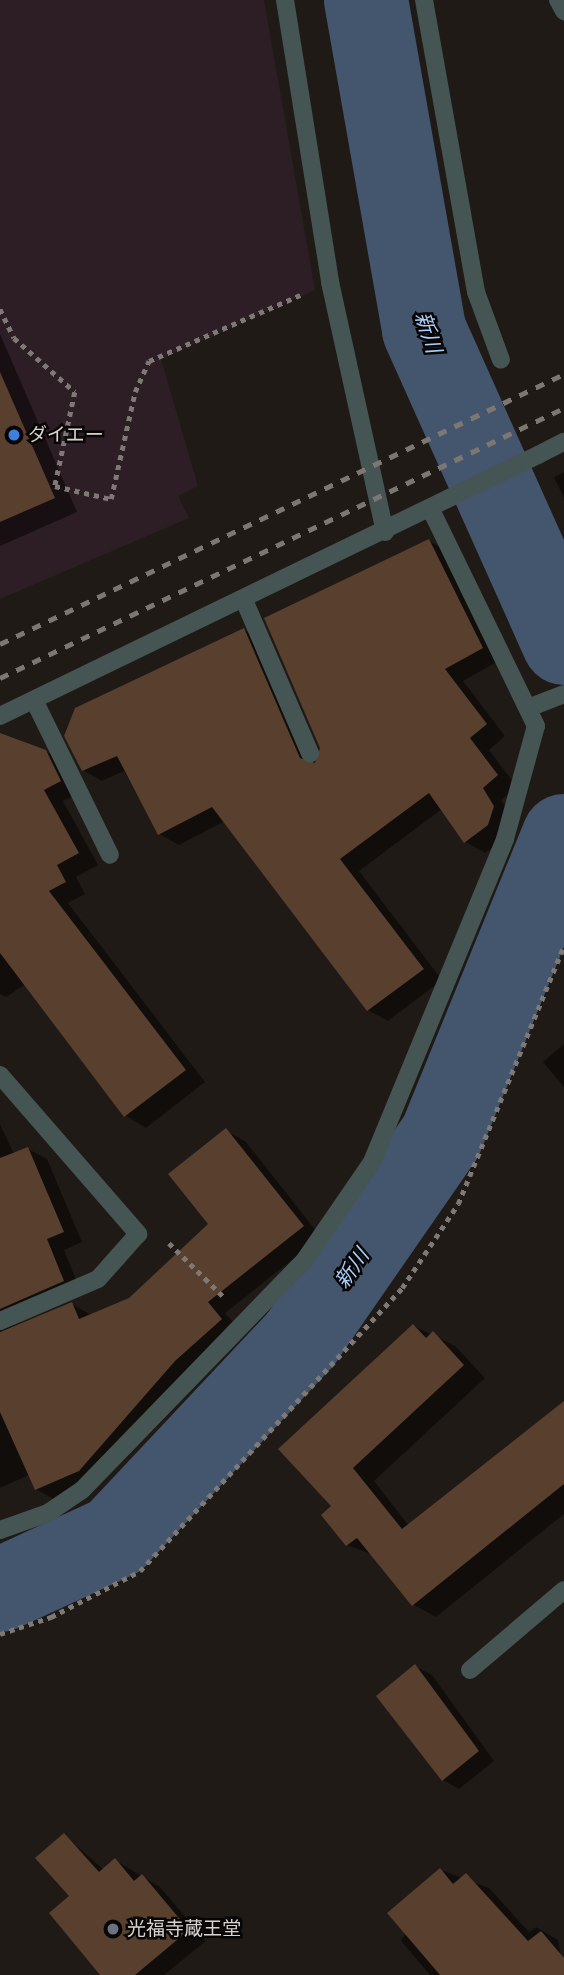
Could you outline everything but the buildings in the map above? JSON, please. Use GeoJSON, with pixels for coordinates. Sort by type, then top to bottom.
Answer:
{"type":"FeatureCollection","features":[{"type":"Feature","properties":{"kind":"street"},"geometry":{"type":"LineString","coordinates":[[285,0],[330,282],[385,531]]}},
{"type":"Feature","properties":{"kind":"street"},"geometry":{"type":"LineString","coordinates":[[424,0],[476,292],[501,360]]}},
{"type":"Feature","properties":{"kind":"street"},"geometry":{"type":"LineString","coordinates":[[558,0],[564,11]]}},
{"type":"Feature","properties":{"kind":"street"},"geometry":{"type":"LineString","coordinates":[[0,716],[35,702],[431,510],[564,442]]}},
{"type":"Feature","properties":{"kind":"street"},"geometry":{"type":"LineString","coordinates":[[2,1525],[48,1513],[82,1490],[248,1322],[304,1261],[372,1162],[505,839],[536,726],[535,706],[431,510]]}},
{"type":"Feature","properties":{"kind":"street"},"geometry":{"type":"LineString","coordinates":[[244,600],[310,753]]}},
{"type":"Feature","properties":{"kind":"street"},"geometry":{"type":"LineString","coordinates":[[535,706],[564,694]]}},
{"type":"Feature","properties":{"kind":"street"},"geometry":{"type":"LineString","coordinates":[[35,702],[110,855]]}},
{"type":"Feature","properties":{"kind":"street"},"geometry":{"type":"LineString","coordinates":[[0,1075],[138,1234],[99,1279],[0,1321]]}},
{"type":"Feature","properties":{"kind":"street"},"geometry":{"type":"LineString","coordinates":[[470,1670],[564,1590]]}},
{"type":"Feature","properties":{"kind":"path"},"geometry":{"type":"LineString","coordinates":[[0,309],[14,338],[75,392],[55,486],[111,499],[135,392],[149,361],[330,282]]}},
{"type":"Feature","properties":{"kind":"path"},"geometry":{"type":"LineString","coordinates":[[0,1634],[51,1618],[140,1572],[402,1289],[458,1204],[564,946]]}},
{"type":"Feature","properties":{"kind":"path"},"geometry":{"type":"LineString","coordinates":[[138,1234],[166,1240],[248,1322]]}},
{"type":"Feature","properties":{"kind":"shaded area"},"geometry":{"type":"Polygon","coordinates":[[[0,0],[264,0],[315,290],[161,359],[198,486],[178,496],[189,518],[0,599],[0,0]]]}},
{"type":"Feature","properties":{"kind":"waterway","name":"新川"},"geometry":{"type":"LineString","coordinates":[[366,0],[424,330],[564,643]]}},
{"type":"Feature","properties":{"kind":"waterway","name":"新川"},"geometry":{"type":"LineString","coordinates":[[0,1590],[115,1537],[301,1339],[441,1137],[564,836]]}},
{"type":"Feature","properties":{"kind":"railway"},"geometry":{"type":"LineString","coordinates":[[0,644],[564,374]]}},
{"type":"Feature","properties":{"kind":"railway"},"geometry":{"type":"LineString","coordinates":[[0,678],[564,408]]}},
{"type":"Feature","properties":{"kind":"place","name":"ダイエー"},"geometry":{"type":"Point","coordinates":[14,435]}},
{"type":"Feature","properties":{"kind":"place","name":"光福寺蔵王堂"},"geometry":{"type":"Point","coordinates":[113,1929]}}]}
